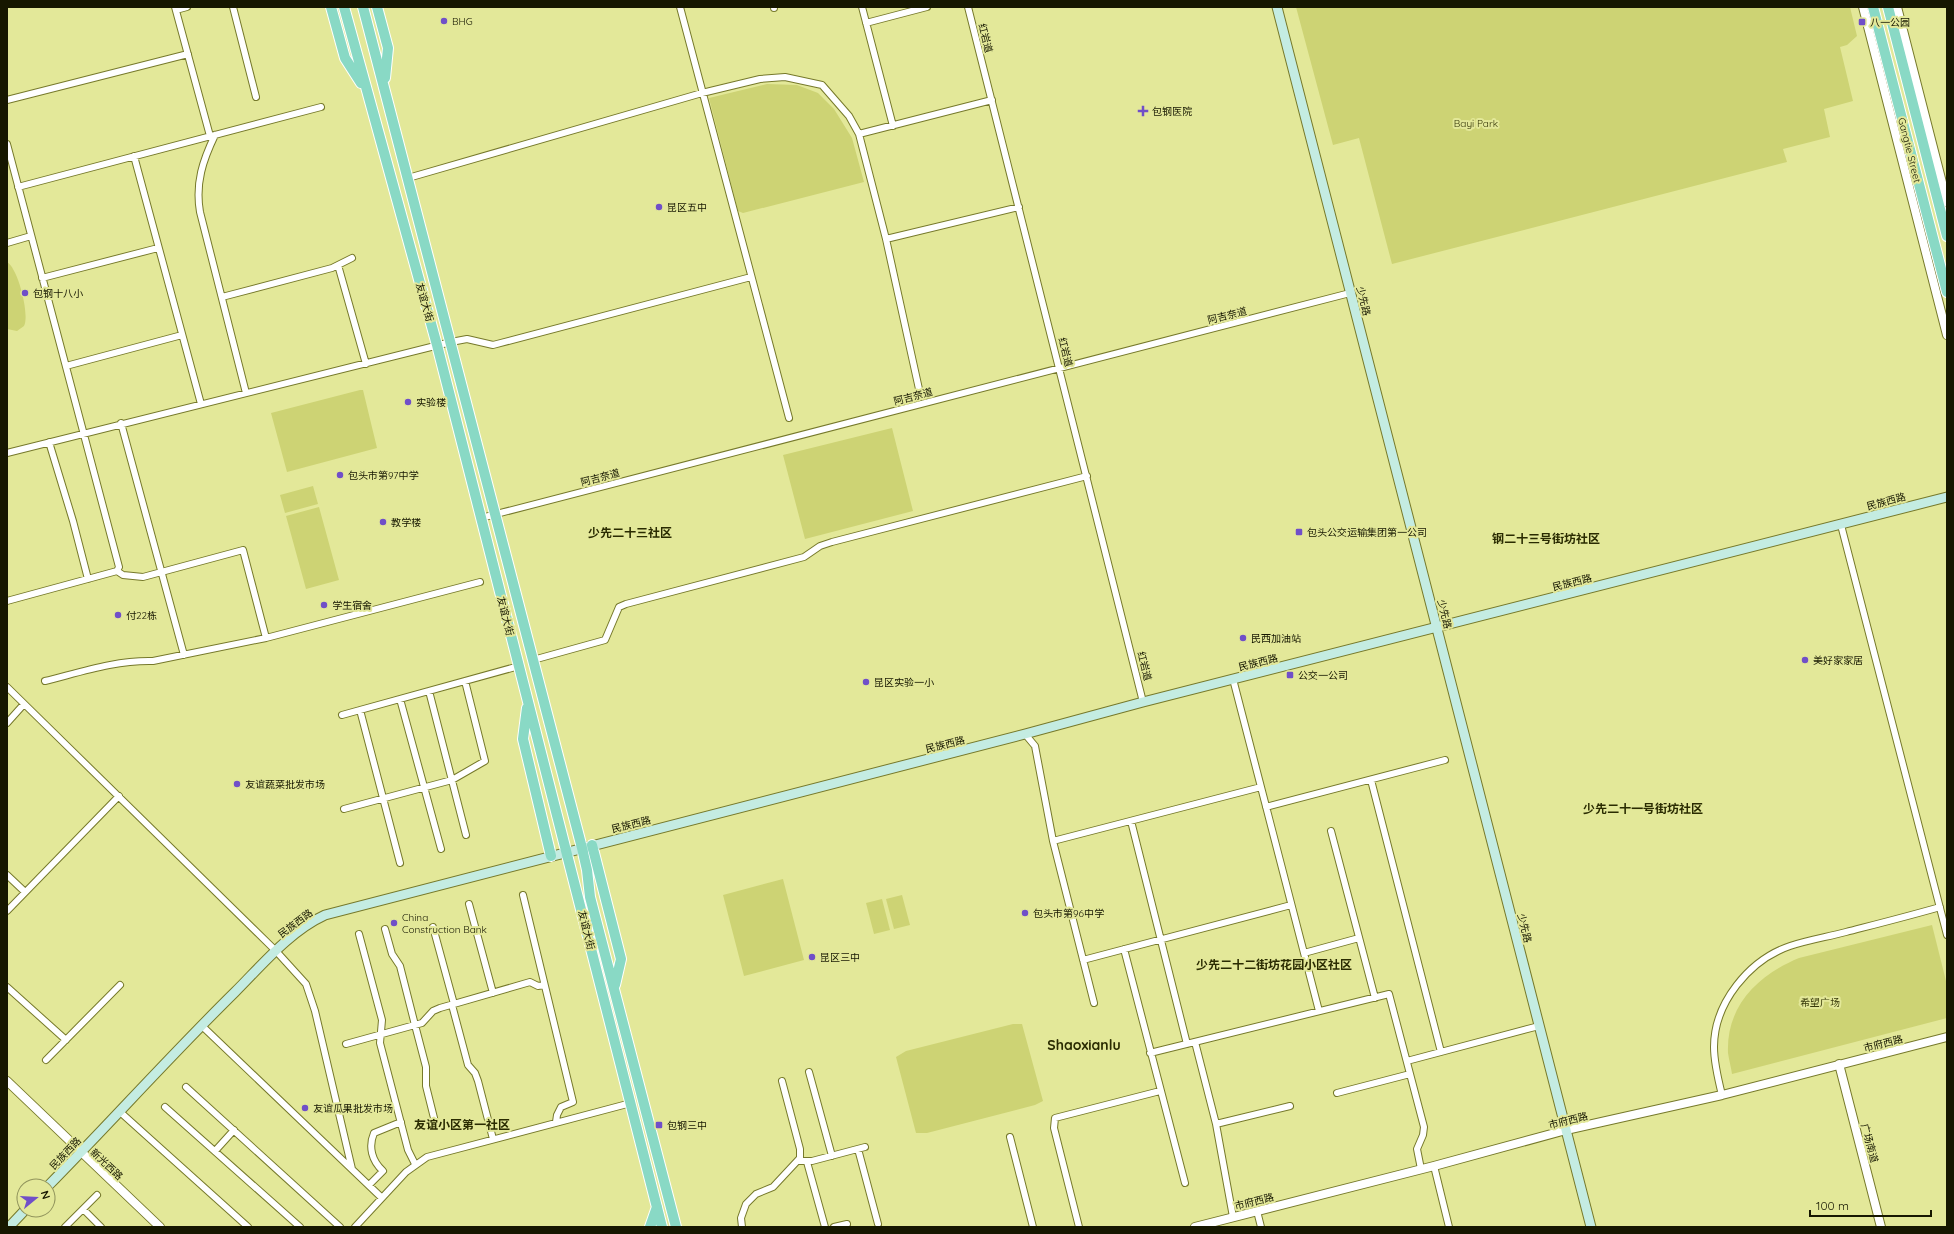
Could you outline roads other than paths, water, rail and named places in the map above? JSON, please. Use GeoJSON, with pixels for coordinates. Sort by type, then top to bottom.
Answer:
{"type":"FeatureCollection","features":[{"type":"Feature","properties":{"kind":"main road"},"geometry":{"type":"LineString","coordinates":[[331,7],[345,58],[366,91]]}},
{"type":"Feature","properties":{"kind":"main road","name":"友谊大街"},"geometry":{"type":"LineString","coordinates":[[344,7],[437,345],[662,1227]]}},
{"type":"Feature","properties":{"kind":"main road","name":"友谊大街"},"geometry":{"type":"LineString","coordinates":[[364,7],[570,802],[587,847],[587,870],[590,898],[676,1227]]}},
{"type":"Feature","properties":{"kind":"main road"},"geometry":{"type":"LineString","coordinates":[[377,7],[388,48],[384,86]]}},
{"type":"Feature","properties":{"kind":"main road","name":"少先路"},"geometry":{"type":"LineString","coordinates":[[1277,7],[1591,1227]]}},
{"type":"Feature","properties":{"kind":"main road","name":"Gangtie Street"},"geometry":{"type":"LineString","coordinates":[[1873,7],[1947,292]]}},
{"type":"Feature","properties":{"kind":"main road","name":"Gangtie Street"},"geometry":{"type":"LineString","coordinates":[[1888,7],[1947,236]]}},
{"type":"Feature","properties":{"kind":"main road","name":"民族西路"},"geometry":{"type":"LineString","coordinates":[[56,1178],[201,1026],[276,951],[310,923],[334,912],[1233,679],[1947,497]]}},
{"type":"Feature","properties":{"kind":"main road"},"geometry":{"type":"LineString","coordinates":[[528,702],[523,739],[551,856]]}},
{"type":"Feature","properties":{"kind":"main road"},"geometry":{"type":"LineString","coordinates":[[555,806],[570,802]]}},
{"type":"Feature","properties":{"kind":"main road"},"geometry":{"type":"LineString","coordinates":[[587,847],[622,959],[614,987]]}},
{"type":"Feature","properties":{"kind":"main road"},"geometry":{"type":"LineString","coordinates":[[579,899],[590,898]]}},
{"type":"Feature","properties":{"kind":"main road"},"geometry":{"type":"LineString","coordinates":[[650,1227],[657,1207]]}},
{"type":"Feature","properties":{"kind":"main road"},"geometry":{"type":"LineString","coordinates":[[9,1227],[17,1218]]}},
{"type":"Feature","properties":{"kind":"street"},"geometry":{"type":"LineString","coordinates":[[188,7],[175,8],[213,136],[202,166],[197,197],[246,393]]}},
{"type":"Feature","properties":{"kind":"street"},"geometry":{"type":"LineString","coordinates":[[233,7],[256,97]]}},
{"type":"Feature","properties":{"kind":"street"},"geometry":{"type":"LineString","coordinates":[[680,7],[788,418]]}},
{"type":"Feature","properties":{"kind":"street"},"geometry":{"type":"LineString","coordinates":[[862,7],[893,126]]}},
{"type":"Feature","properties":{"kind":"street"},"geometry":{"type":"LineString","coordinates":[[866,23],[927,7]]}},
{"type":"Feature","properties":{"kind":"street","name":"红岩道"},"geometry":{"type":"LineString","coordinates":[[968,7],[1144,702]]}},
{"type":"Feature","properties":{"kind":"street"},"geometry":{"type":"LineString","coordinates":[[1863,7],[1947,335]]}},
{"type":"Feature","properties":{"kind":"street"},"geometry":{"type":"LineString","coordinates":[[1897,7],[1947,202]]}},
{"type":"Feature","properties":{"kind":"street"},"geometry":{"type":"LineString","coordinates":[[7,100],[188,54]]}},
{"type":"Feature","properties":{"kind":"street"},"geometry":{"type":"LineString","coordinates":[[408,178],[702,93],[760,79],[784,77],[822,85],[849,116],[859,134],[886,239],[919,389]]}},
{"type":"Feature","properties":{"kind":"street"},"geometry":{"type":"LineString","coordinates":[[859,134],[992,100]]}},
{"type":"Feature","properties":{"kind":"street"},"geometry":{"type":"LineString","coordinates":[[18,187],[321,107]]}},
{"type":"Feature","properties":{"kind":"street"},"geometry":{"type":"LineString","coordinates":[[7,144],[119,567],[117,571]]}},
{"type":"Feature","properties":{"kind":"street"},"geometry":{"type":"LineString","coordinates":[[134,156],[201,404]]}},
{"type":"Feature","properties":{"kind":"street"},"geometry":{"type":"LineString","coordinates":[[886,239],[1019,206]]}},
{"type":"Feature","properties":{"kind":"street"},"geometry":{"type":"LineString","coordinates":[[7,243],[31,236]]}},
{"type":"Feature","properties":{"kind":"street"},"geometry":{"type":"LineString","coordinates":[[1930,267],[1934,244]]}},
{"type":"Feature","properties":{"kind":"street"},"geometry":{"type":"LineString","coordinates":[[42,278],[158,248]]}},
{"type":"Feature","properties":{"kind":"street"},"geometry":{"type":"LineString","coordinates":[[222,297],[338,265],[352,258]]}},
{"type":"Feature","properties":{"kind":"street"},"geometry":{"type":"LineString","coordinates":[[338,265],[366,364]]}},
{"type":"Feature","properties":{"kind":"street"},"geometry":{"type":"LineString","coordinates":[[7,453],[437,345],[467,339],[493,345],[751,276]]}},
{"type":"Feature","properties":{"kind":"street","name":"阿吉奈道"},"geometry":{"type":"LineString","coordinates":[[481,518],[1350,293]]}},
{"type":"Feature","properties":{"kind":"street"},"geometry":{"type":"LineString","coordinates":[[66,366],[182,335]]}},
{"type":"Feature","properties":{"kind":"street"},"geometry":{"type":"LineString","coordinates":[[122,423],[184,656]]}},
{"type":"Feature","properties":{"kind":"street"},"geometry":{"type":"LineString","coordinates":[[49,442],[73,521],[88,579]]}},
{"type":"Feature","properties":{"kind":"street"},"geometry":{"type":"LineString","coordinates":[[533,660],[605,640],[619,608],[626,604],[804,557],[820,546],[832,542],[1087,476]]}},
{"type":"Feature","properties":{"kind":"street"},"geometry":{"type":"LineString","coordinates":[[1841,525],[1947,934]]}},
{"type":"Feature","properties":{"kind":"street"},"geometry":{"type":"LineString","coordinates":[[7,601],[117,571],[123,575],[133,578],[162,572],[243,550],[266,638]]}},
{"type":"Feature","properties":{"kind":"street"},"geometry":{"type":"LineString","coordinates":[[45,681],[114,664],[133,661],[152,661],[184,656],[266,638],[480,582]]}},
{"type":"Feature","properties":{"kind":"street"},"geometry":{"type":"LineString","coordinates":[[342,715],[519,666]]}},
{"type":"Feature","properties":{"kind":"street"},"geometry":{"type":"LineString","coordinates":[[1233,679],[1319,1011]]}},
{"type":"Feature","properties":{"kind":"street"},"geometry":{"type":"LineString","coordinates":[[344,810],[452,780],[486,761],[465,681]]}},
{"type":"Feature","properties":{"kind":"street"},"geometry":{"type":"LineString","coordinates":[[7,687],[304,980],[308,990],[352,1169]]}},
{"type":"Feature","properties":{"kind":"street"},"geometry":{"type":"LineString","coordinates":[[429,691],[466,835]]}},
{"type":"Feature","properties":{"kind":"street"},"geometry":{"type":"LineString","coordinates":[[400,699],[440,849]]}},
{"type":"Feature","properties":{"kind":"street"},"geometry":{"type":"LineString","coordinates":[[7,723],[24,704]]}},
{"type":"Feature","properties":{"kind":"street"},"geometry":{"type":"LineString","coordinates":[[360,710],[400,863]]}},
{"type":"Feature","properties":{"kind":"street"},"geometry":{"type":"LineString","coordinates":[[1025,734],[1035,746],[1053,841],[1094,1003]]}},
{"type":"Feature","properties":{"kind":"street"},"geometry":{"type":"LineString","coordinates":[[1266,807],[1445,760]]}},
{"type":"Feature","properties":{"kind":"street"},"geometry":{"type":"LineString","coordinates":[[1370,780],[1441,1052]]}},
{"type":"Feature","properties":{"kind":"street"},"geometry":{"type":"LineString","coordinates":[[1053,841],[1261,787]]}},
{"type":"Feature","properties":{"kind":"street"},"geometry":{"type":"LineString","coordinates":[[7,911],[119,796]]}},
{"type":"Feature","properties":{"kind":"street"},"geometry":{"type":"LineString","coordinates":[[1131,821],[1187,1044]]}},
{"type":"Feature","properties":{"kind":"street"},"geometry":{"type":"LineString","coordinates":[[1331,831],[1375,998]]}},
{"type":"Feature","properties":{"kind":"street"},"geometry":{"type":"LineString","coordinates":[[7,876],[25,892]]}},
{"type":"Feature","properties":{"kind":"street"},"geometry":{"type":"LineString","coordinates":[[523,895],[573,1102],[560,1107],[556,1122]]}},
{"type":"Feature","properties":{"kind":"street"},"geometry":{"type":"LineString","coordinates":[[469,904],[493,993]]}},
{"type":"Feature","properties":{"kind":"street"},"geometry":{"type":"LineString","coordinates":[[1083,960],[1292,904]]}},
{"type":"Feature","properties":{"kind":"street"},"geometry":{"type":"LineString","coordinates":[[1722,1095],[1716,1070],[1714,1047],[1719,1018],[1732,992],[1756,965],[1790,946],[1940,908]]}},
{"type":"Feature","properties":{"kind":"street"},"geometry":{"type":"LineString","coordinates":[[433,927],[468,1066],[475,1073],[478,1081],[493,1139]]}},
{"type":"Feature","properties":{"kind":"street"},"geometry":{"type":"LineString","coordinates":[[385,929],[392,954],[399,963],[426,1068],[426,1086],[435,1122]]}},
{"type":"Feature","properties":{"kind":"street"},"geometry":{"type":"LineString","coordinates":[[359,934],[382,1020],[380,1036],[401,1122],[409,1152],[416,1164]]}},
{"type":"Feature","properties":{"kind":"street"},"geometry":{"type":"LineString","coordinates":[[1304,953],[1359,938]]}},
{"type":"Feature","properties":{"kind":"street"},"geometry":{"type":"LineString","coordinates":[[1124,949],[1185,1183]]}},
{"type":"Feature","properties":{"kind":"street"},"geometry":{"type":"LineString","coordinates":[[346,1044],[380,1036],[422,1023],[437,1010],[453,1004],[530,982],[538,986],[544,985]]}},
{"type":"Feature","properties":{"kind":"street"},"geometry":{"type":"LineString","coordinates":[[46,1060],[120,985]]}},
{"type":"Feature","properties":{"kind":"street"},"geometry":{"type":"LineString","coordinates":[[7,987],[66,1040]]}},
{"type":"Feature","properties":{"kind":"street"},"geometry":{"type":"LineString","coordinates":[[1150,1053],[1389,994],[1424,1127],[1423,1135],[1417,1149],[1421,1169]]}},
{"type":"Feature","properties":{"kind":"street"},"geometry":{"type":"LineString","coordinates":[[201,1026],[382,1198]]}},
{"type":"Feature","properties":{"kind":"street"},"geometry":{"type":"LineString","coordinates":[[1407,1061],[1539,1026]]}},
{"type":"Feature","properties":{"kind":"street","name":"市府西路"},"geometry":{"type":"LineString","coordinates":[[1195,1227],[1434,1166],[1566,1130],[1722,1095],[1947,1037]]}},
{"type":"Feature","properties":{"kind":"street"},"geometry":{"type":"LineString","coordinates":[[1195,1042],[1216,1124],[1233,1217]]}},
{"type":"Feature","properties":{"kind":"street","name":"广场南道"},"geometry":{"type":"LineString","coordinates":[[1839,1064],[1881,1227]]}},
{"type":"Feature","properties":{"kind":"street"},"geometry":{"type":"LineString","coordinates":[[809,1072],[832,1156]]}},
{"type":"Feature","properties":{"kind":"street"},"geometry":{"type":"LineString","coordinates":[[1337,1093],[1410,1074]]}},
{"type":"Feature","properties":{"kind":"street","name":"新光西路"},"geometry":{"type":"LineString","coordinates":[[7,1081],[160,1227]]}},
{"type":"Feature","properties":{"kind":"street"},"geometry":{"type":"LineString","coordinates":[[742,1227],[741,1218],[746,1204],[756,1194],[773,1187],[799,1161],[800,1149],[782,1081]]}},
{"type":"Feature","properties":{"kind":"street"},"geometry":{"type":"LineString","coordinates":[[186,1087],[340,1227]]}},
{"type":"Feature","properties":{"kind":"street"},"geometry":{"type":"LineString","coordinates":[[1079,1227],[1054,1128],[1054,1120],[1058,1116],[1160,1091]]}},
{"type":"Feature","properties":{"kind":"street"},"geometry":{"type":"LineString","coordinates":[[355,1227],[416,1164],[435,1154],[631,1103]]}},
{"type":"Feature","properties":{"kind":"street"},"geometry":{"type":"LineString","coordinates":[[1216,1124],[1290,1106]]}},
{"type":"Feature","properties":{"kind":"street"},"geometry":{"type":"LineString","coordinates":[[165,1107],[300,1227]]}},
{"type":"Feature","properties":{"kind":"street"},"geometry":{"type":"LineString","coordinates":[[119,1111],[248,1227]]}},
{"type":"Feature","properties":{"kind":"street"},"geometry":{"type":"LineString","coordinates":[[369,1185],[383,1171],[374,1162],[370,1143],[374,1133],[401,1122]]}},
{"type":"Feature","properties":{"kind":"street"},"geometry":{"type":"LineString","coordinates":[[215,1151],[234,1130]]}},
{"type":"Feature","properties":{"kind":"street"},"geometry":{"type":"LineString","coordinates":[[1010,1137],[1033,1227]]}},
{"type":"Feature","properties":{"kind":"street"},"geometry":{"type":"LineString","coordinates":[[799,1161],[807,1162],[865,1147]]}},
{"type":"Feature","properties":{"kind":"street"},"geometry":{"type":"LineString","coordinates":[[858,1149],[878,1224]]}},
{"type":"Feature","properties":{"kind":"street"},"geometry":{"type":"LineString","coordinates":[[807,1162],[825,1227]]}},
{"type":"Feature","properties":{"kind":"street"},"geometry":{"type":"LineString","coordinates":[[1434,1166],[1449,1227]]}},
{"type":"Feature","properties":{"kind":"street"},"geometry":{"type":"LineString","coordinates":[[66,1227],[97,1195]]}},
{"type":"Feature","properties":{"kind":"street"},"geometry":{"type":"LineString","coordinates":[[83,1208],[101,1227]]}},
{"type":"Feature","properties":{"kind":"street"},"geometry":{"type":"LineString","coordinates":[[1257,1211],[1261,1227]]}},
{"type":"Feature","properties":{"kind":"street"},"geometry":{"type":"LineString","coordinates":[[834,1227],[847,1224]]}},
{"type":"Feature","properties":{"kind":"place","name":"BHG"},"geometry":{"type":"Point","coordinates":[444,21]}},
{"type":"Feature","properties":{"kind":"place","name":"八一公园"},"geometry":{"type":"Point","coordinates":[1862,22]}},
{"type":"Feature","properties":{"kind":"place","name":"包钢医院"},"geometry":{"type":"Point","coordinates":[1143,111]}},
{"type":"Feature","properties":{"kind":"place","name":"昆区五中"},"geometry":{"type":"Point","coordinates":[659,207]}},
{"type":"Feature","properties":{"kind":"place","name":"包钢十八小"},"geometry":{"type":"Point","coordinates":[25,293]}},
{"type":"Feature","properties":{"kind":"place","name":"实验楼"},"geometry":{"type":"Point","coordinates":[408,402]}},
{"type":"Feature","properties":{"kind":"place","name":"包头市第97中学"},"geometry":{"type":"Point","coordinates":[340,475]}},
{"type":"Feature","properties":{"kind":"place","name":"教学楼"},"geometry":{"type":"Point","coordinates":[383,522]}},
{"type":"Feature","properties":{"kind":"place","name":"包头公交运输集团第一公司"},"geometry":{"type":"Point","coordinates":[1299,532]}},
{"type":"Feature","properties":{"kind":"place","name":"学生宿舍"},"geometry":{"type":"Point","coordinates":[324,605]}},
{"type":"Feature","properties":{"kind":"place","name":"付22栋"},"geometry":{"type":"Point","coordinates":[118,615]}},
{"type":"Feature","properties":{"kind":"place","name":"民西加油站"},"geometry":{"type":"Point","coordinates":[1243,638]}},
{"type":"Feature","properties":{"kind":"place","name":"美好家家居"},"geometry":{"type":"Point","coordinates":[1805,660]}},
{"type":"Feature","properties":{"kind":"place","name":"公交一公司"},"geometry":{"type":"Point","coordinates":[1290,675]}},
{"type":"Feature","properties":{"kind":"place","name":"昆区实验一小"},"geometry":{"type":"Point","coordinates":[866,682]}},
{"type":"Feature","properties":{"kind":"place","name":"友谊蔬菜批发市场"},"geometry":{"type":"Point","coordinates":[237,784]}},
{"type":"Feature","properties":{"kind":"place","name":"包头市第96中学"},"geometry":{"type":"Point","coordinates":[1025,913]}},
{"type":"Feature","properties":{"kind":"place","name":"China Construction Bank"},"geometry":{"type":"Point","coordinates":[394,923]}},
{"type":"Feature","properties":{"kind":"place","name":"昆区三中"},"geometry":{"type":"Point","coordinates":[812,957]}},
{"type":"Feature","properties":{"kind":"place","name":"友谊瓜果批发市场"},"geometry":{"type":"Point","coordinates":[305,1108]}},
{"type":"Feature","properties":{"kind":"place","name":"包钢三中"},"geometry":{"type":"Point","coordinates":[659,1125]}},
{"type":"Feature","properties":{"kind":"district","name":"少先二十三社区"},"geometry":{"type":"Point","coordinates":[630,533]}},
{"type":"Feature","properties":{"kind":"district","name":"钢二十三号街坊社区"},"geometry":{"type":"Point","coordinates":[1546,539]}},
{"type":"Feature","properties":{"kind":"district","name":"少先二十一号街坊社区"},"geometry":{"type":"Point","coordinates":[1643,809]}},
{"type":"Feature","properties":{"kind":"district","name":"少先二十二街坊花园小区社区"},"geometry":{"type":"Point","coordinates":[1274,965]}},
{"type":"Feature","properties":{"kind":"district","name":"Shaoxianlu"},"geometry":{"type":"Point","coordinates":[1084,1045]}},
{"type":"Feature","properties":{"kind":"district","name":"友谊小区第一社区"},"geometry":{"type":"Point","coordinates":[462,1125]}},
{"type":"Feature","properties":{"kind":"park label","name":"Bayi Park"},"geometry":{"type":"Point","coordinates":[1476,123]}},
{"type":"Feature","properties":{"kind":"park label","name":"希望广场"},"geometry":{"type":"Point","coordinates":[1820,1002]}}]}
